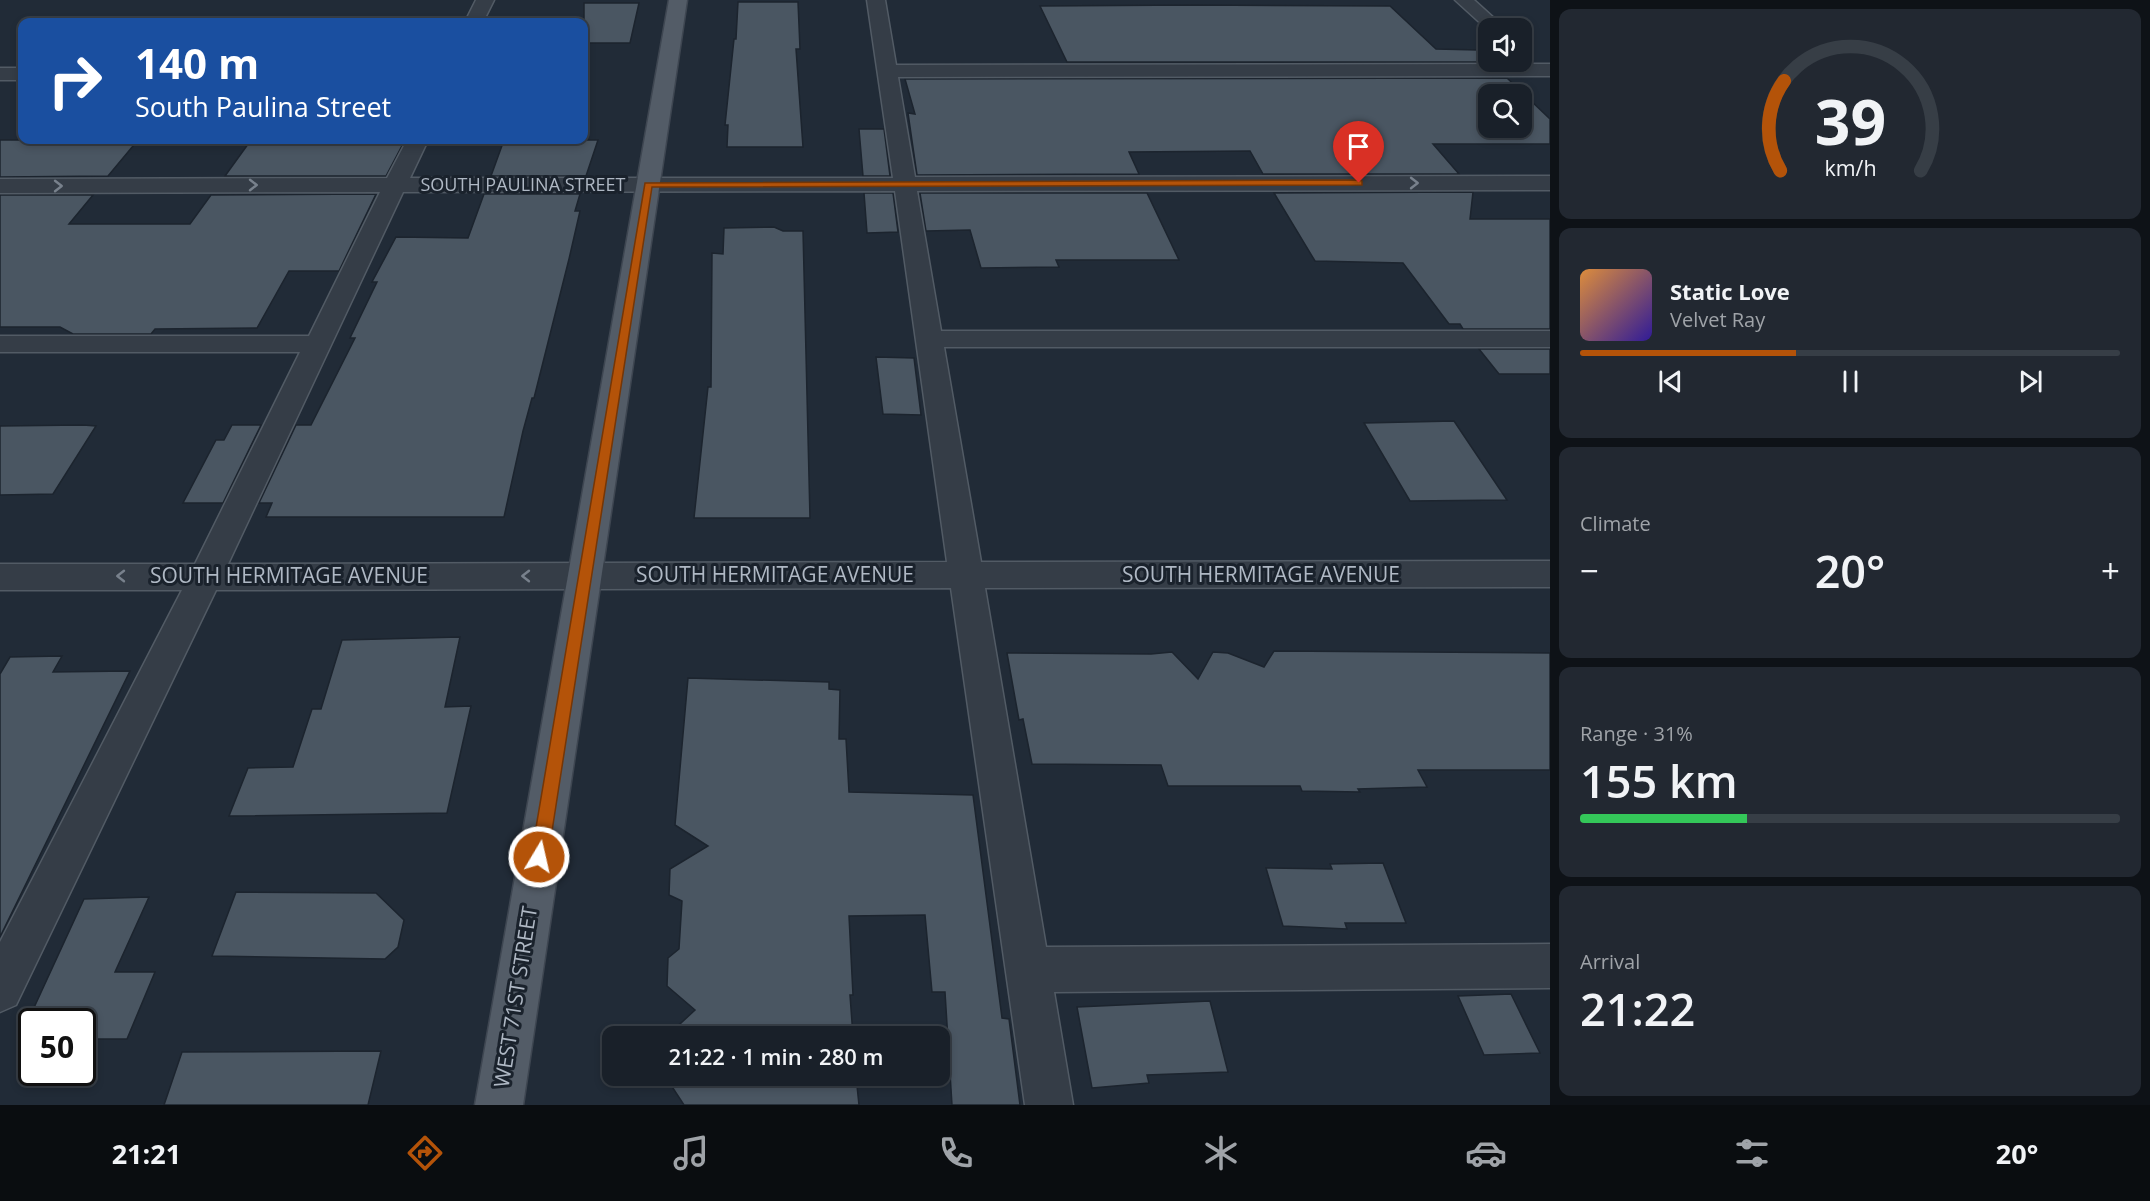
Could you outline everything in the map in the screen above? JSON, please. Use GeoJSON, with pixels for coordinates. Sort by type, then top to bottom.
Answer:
{"type":"FeatureCollection","features":[{"type":"Feature","properties":{"kind":"main road","name":"WEST 71ST STREET"},"geometry":{"type":"LineString","coordinates":[[499,1105],[678,0]]}},
{"type":"Feature","properties":{"kind":"street"},"geometry":{"type":"LineString","coordinates":[[476,18],[485,0]]}},
{"type":"Feature","properties":{"kind":"street"},"geometry":{"type":"LineString","coordinates":[[876,0],[1049,1105]]}},
{"type":"Feature","properties":{"kind":"street"},"geometry":{"type":"LineString","coordinates":[[1464,0],[1485,18]]}},
{"type":"Feature","properties":{"kind":"street"},"geometry":{"type":"LineString","coordinates":[[1532,60],[1547,72]]}},
{"type":"Feature","properties":{"kind":"street"},"geometry":{"type":"LineString","coordinates":[[888,70],[1547,72]]}},
{"type":"Feature","properties":{"kind":"street"},"geometry":{"type":"LineString","coordinates":[[0,74],[18,74]]}},
{"type":"Feature","properties":{"kind":"street"},"geometry":{"type":"LineString","coordinates":[[3,977],[205,576],[415,144]]}},
{"type":"Feature","properties":{"kind":"street","name":"SOUTH PAULINA STREET"},"geometry":{"type":"LineString","coordinates":[[0,186],[1550,183]]}},
{"type":"Feature","properties":{"kind":"street"},"geometry":{"type":"LineString","coordinates":[[930,339],[1550,339]]}},
{"type":"Feature","properties":{"kind":"street"},"geometry":{"type":"LineString","coordinates":[[0,344],[318,344]]}},
{"type":"Feature","properties":{"kind":"street","name":"SOUTH HERMITAGE AVENUE"},"geometry":{"type":"LineString","coordinates":[[0,577],[1550,574]]}},
{"type":"Feature","properties":{"kind":"street"},"geometry":{"type":"LineString","coordinates":[[1028,970],[1550,966]]}},
{"type":"Feature","properties":{"kind":"building"},"geometry":{"type":"Polygon","coordinates":[[[738,2],[798,2],[800,49],[796,49],[803,147],[727,147],[728,125],[725,125],[734,39],[736,39],[738,2]]]}},
{"type":"Feature","properties":{"kind":"building"},"geometry":{"type":"Polygon","coordinates":[[[584,3],[639,3],[630,43],[588,43],[588,18],[584,18],[584,3]]]}},
{"type":"Feature","properties":{"kind":"building"},"geometry":{"type":"Polygon","coordinates":[[[1040,6],[1390,6],[1436,49],[1478,50],[1478,62],[1067,62],[1040,6]]]}},
{"type":"Feature","properties":{"kind":"building"},"geometry":{"type":"Polygon","coordinates":[[[1507,78],[1513,84],[1478,84],[1478,138],[1532,138],[1532,102],[1550,119],[1550,144],[1433,144],[1459,174],[1263,174],[1250,151],[1129,152],[1139,174],[917,175],[908,113],[915,114],[905,79],[1507,78]]]}},
{"type":"Feature","properties":{"kind":"building"},"geometry":{"type":"Polygon","coordinates":[[[859,129],[884,129],[890,176],[863,176],[859,129]]]}},
{"type":"Feature","properties":{"kind":"building"},"geometry":{"type":"Polygon","coordinates":[[[0,140],[18,140],[18,144],[135,144],[108,176],[0,177],[0,140]]]}},
{"type":"Feature","properties":{"kind":"building"},"geometry":{"type":"Polygon","coordinates":[[[588,140],[598,140],[586,176],[491,176],[503,144],[588,144],[588,140]]]}},
{"type":"Feature","properties":{"kind":"building"},"geometry":{"type":"Polygon","coordinates":[[[248,144],[403,144],[386,176],[225,176],[248,144]]]}},
{"type":"Feature","properties":{"kind":"building"},"geometry":{"type":"Polygon","coordinates":[[[1473,192],[1470,219],[1550,219],[1550,329],[1463,329],[1460,324],[1449,324],[1403,263],[1315,261],[1274,193],[1473,192]]]}},
{"type":"Feature","properties":{"kind":"building"},"geometry":{"type":"Polygon","coordinates":[[[864,193],[893,193],[898,232],[867,233],[864,193]]]}},
{"type":"Feature","properties":{"kind":"building"},"geometry":{"type":"Polygon","coordinates":[[[920,193],[1147,193],[1179,260],[1056,260],[1059,267],[981,268],[970,230],[926,231],[920,193]]]}},
{"type":"Feature","properties":{"kind":"building"},"geometry":{"type":"Polygon","coordinates":[[[376,194],[339,271],[289,271],[257,328],[155,329],[151,334],[73,334],[60,327],[0,327],[0,195],[93,195],[69,224],[190,224],[211,195],[376,194]]]}},
{"type":"Feature","properties":{"kind":"building"},"geometry":{"type":"Polygon","coordinates":[[[484,194],[580,194],[575,211],[580,211],[569,259],[534,398],[532,398],[523,431],[504,517],[266,517],[272,503],[259,503],[296,425],[311,425],[355,338],[350,338],[377,282],[372,282],[396,237],[468,238],[484,194]]]}},
{"type":"Feature","properties":{"kind":"building"},"geometry":{"type":"Polygon","coordinates":[[[774,227],[783,231],[803,231],[810,518],[694,518],[708,387],[711,387],[712,253],[723,254],[724,228],[774,227]]]}},
{"type":"Feature","properties":{"kind":"building"},"geometry":{"type":"Polygon","coordinates":[[[1479,349],[1550,349],[1550,374],[1499,374],[1479,349]]]}},
{"type":"Feature","properties":{"kind":"building"},"geometry":{"type":"Polygon","coordinates":[[[876,357],[914,358],[921,415],[883,414],[876,357]]]}},
{"type":"Feature","properties":{"kind":"building"},"geometry":{"type":"Polygon","coordinates":[[[1454,421],[1507,500],[1410,501],[1364,423],[1454,421]]]}},
{"type":"Feature","properties":{"kind":"building"},"geometry":{"type":"Polygon","coordinates":[[[232,425],[261,425],[223,503],[183,503],[216,440],[224,440],[232,425]]]}},
{"type":"Feature","properties":{"kind":"building"},"geometry":{"type":"Polygon","coordinates":[[[0,426],[96,426],[53,494],[0,495],[0,426]]]}},
{"type":"Feature","properties":{"kind":"building"},"geometry":{"type":"Polygon","coordinates":[[[460,637],[445,707],[471,706],[447,813],[229,816],[248,768],[293,767],[312,709],[321,709],[342,640],[460,637]]]}},
{"type":"Feature","properties":{"kind":"building"},"geometry":{"type":"Polygon","coordinates":[[[1274,651],[1550,653],[1550,770],[1418,770],[1427,787],[1358,789],[1360,792],[1302,791],[1300,786],[1168,786],[1161,765],[1032,764],[1023,719],[1019,720],[1007,653],[1151,654],[1172,652],[1198,679],[1213,652],[1228,653],[1264,667],[1274,651]]]}},
{"type":"Feature","properties":{"kind":"building"},"geometry":{"type":"Polygon","coordinates":[[[62,656],[53,672],[130,671],[0,937],[0,674],[10,657],[62,656]]]}},
{"type":"Feature","properties":{"kind":"building"},"geometry":{"type":"Polygon","coordinates":[[[688,678],[829,682],[829,689],[840,690],[839,739],[846,739],[849,792],[973,795],[1002,1018],[1009,1019],[1020,1105],[952,1105],[950,1026],[947,1026],[945,992],[932,992],[925,915],[849,916],[852,1026],[678,1026],[695,1010],[667,986],[668,958],[679,949],[682,901],[669,895],[670,869],[708,846],[675,825],[688,678]]]}},
{"type":"Feature","properties":{"kind":"building"},"geometry":{"type":"Polygon","coordinates":[[[1383,863],[1406,923],[1345,923],[1347,929],[1283,926],[1266,868],[1332,869],[1330,864],[1383,863]]]}},
{"type":"Feature","properties":{"kind":"building"},"geometry":{"type":"Polygon","coordinates":[[[236,892],[376,893],[404,920],[398,947],[385,959],[212,956],[236,892]]]}},
{"type":"Feature","properties":{"kind":"building"},"geometry":{"type":"Polygon","coordinates":[[[149,897],[115,972],[155,972],[127,1039],[96,1039],[96,1008],[34,1008],[84,899],[149,897]]]}},
{"type":"Feature","properties":{"kind":"building"},"geometry":{"type":"Polygon","coordinates":[[[1511,994],[1540,1053],[1484,1055],[1458,996],[1511,994]]]}},
{"type":"Feature","properties":{"kind":"building"},"geometry":{"type":"Polygon","coordinates":[[[1210,1001],[1228,1072],[1147,1075],[1149,1083],[1092,1088],[1077,1007],[1210,1001]]]}},
{"type":"Feature","properties":{"kind":"building"},"geometry":{"type":"Polygon","coordinates":[[[381,1051],[368,1105],[164,1105],[182,1052],[381,1051]]]}},
{"type":"Feature","properties":{"kind":"building"},"geometry":{"type":"Polygon","coordinates":[[[672,1086],[857,1086],[859,1105],[684,1105],[672,1086]]]}},
{"type":"Feature","properties":{"kind":"route"},"geometry":{"type":"LineString","coordinates":[[539,857],[648,184],[1359,183]]}}]}
